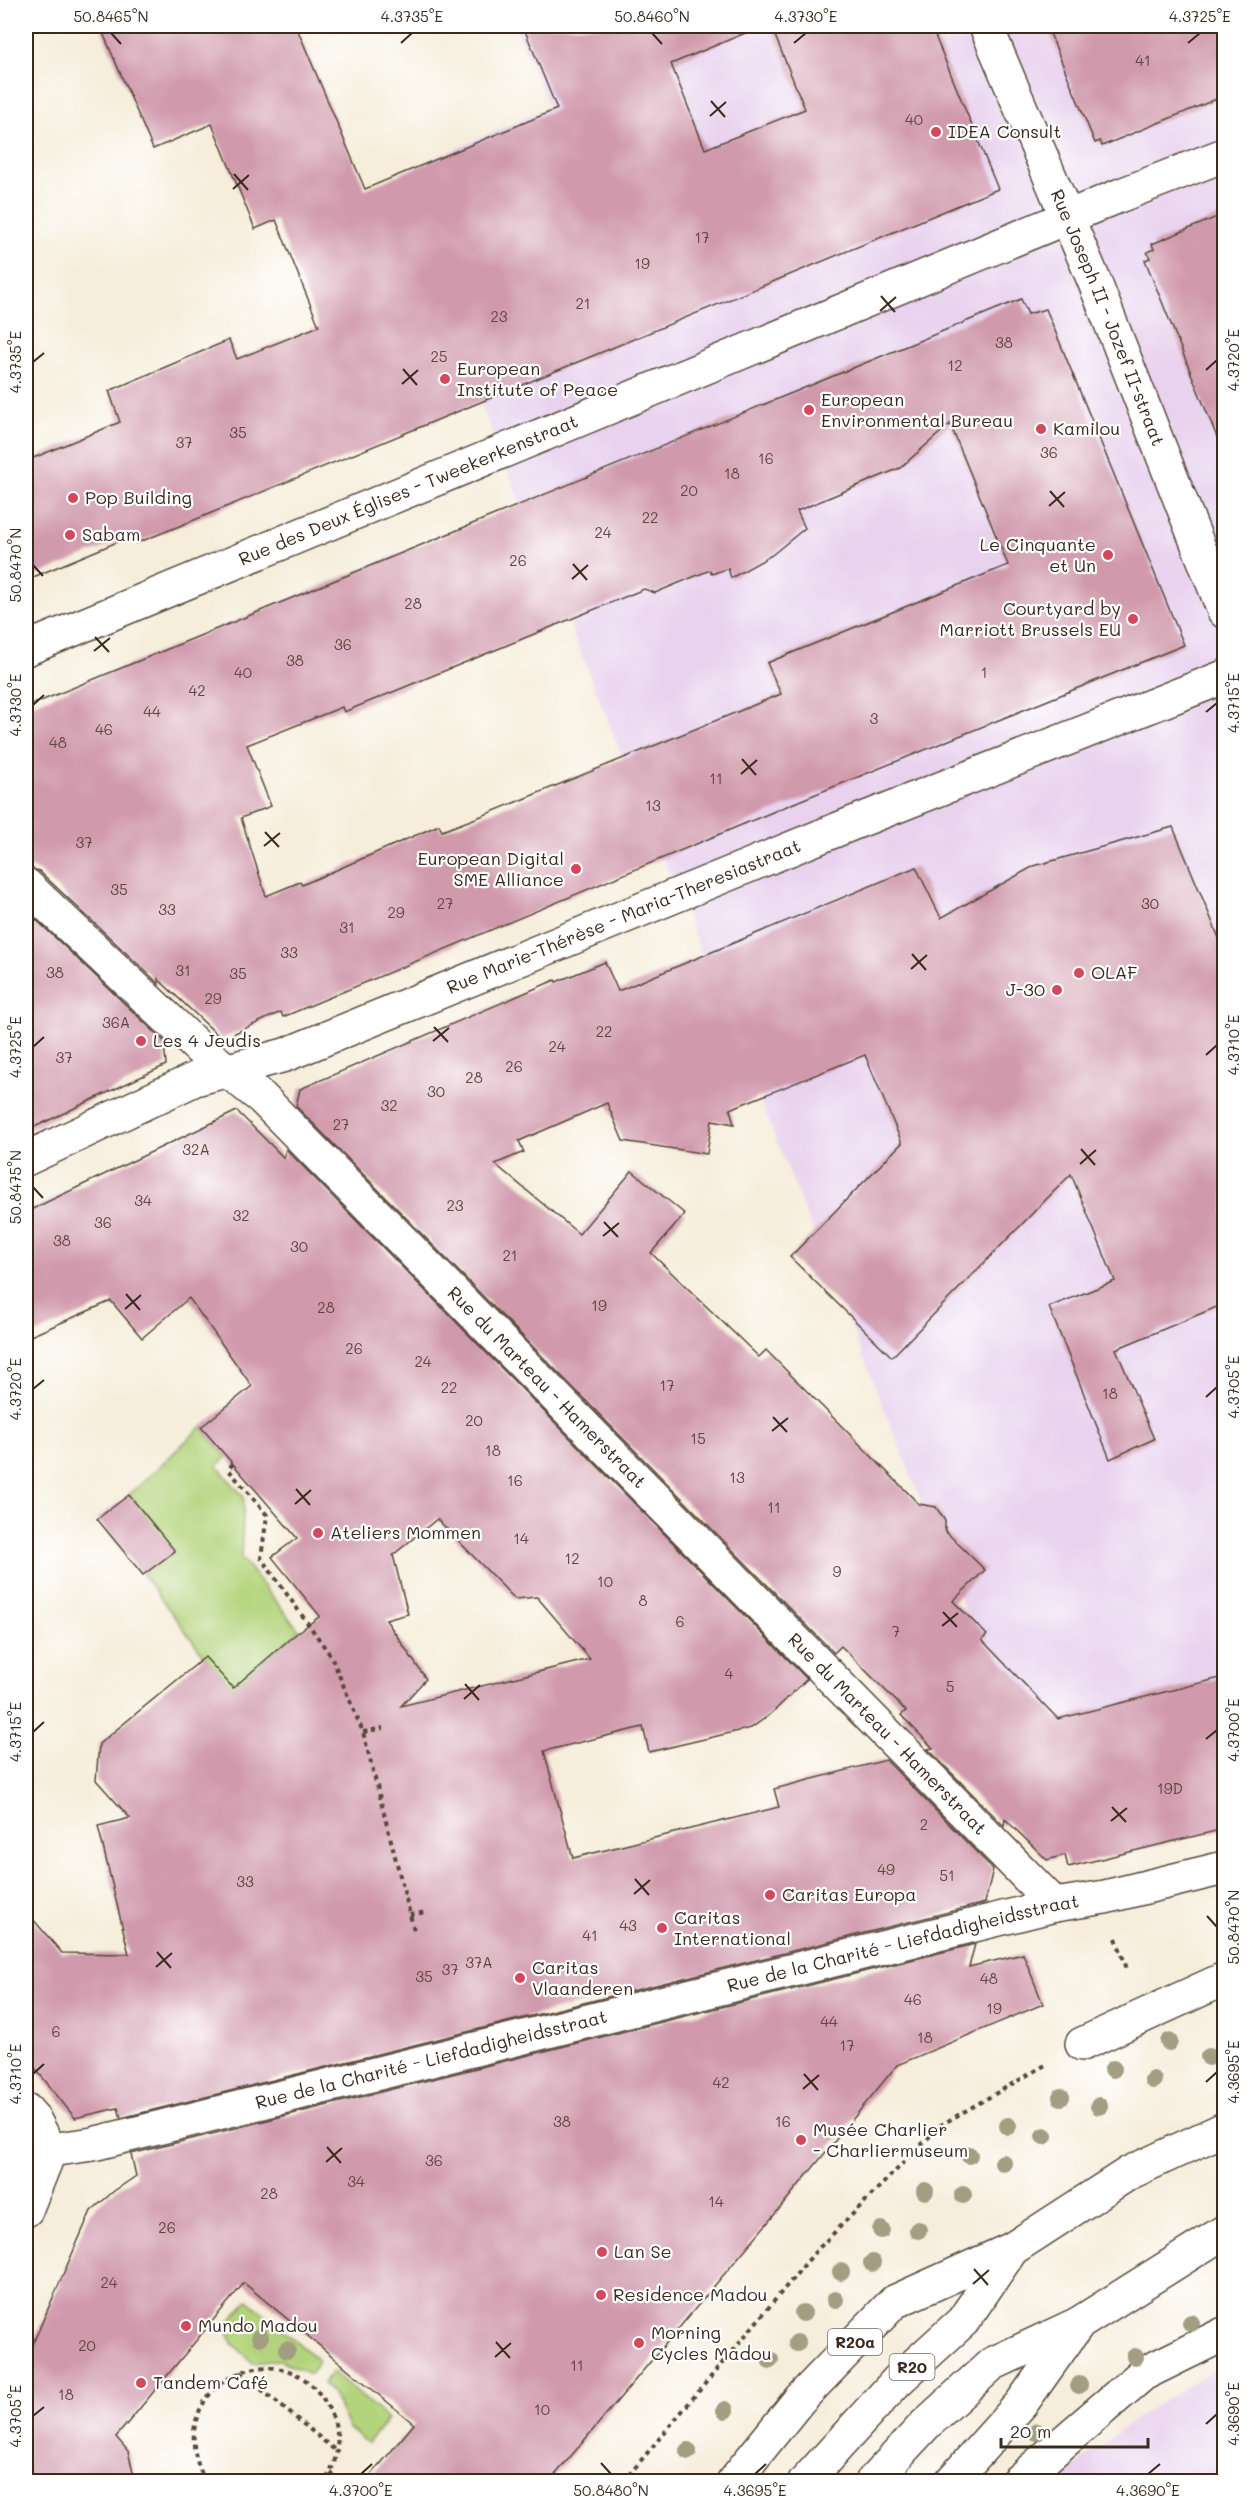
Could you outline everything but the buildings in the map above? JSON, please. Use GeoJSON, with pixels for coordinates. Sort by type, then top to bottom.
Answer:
{"type":"FeatureCollection","features":[{"type":"Feature","properties":{"kind":"main road","name":"Rue Joseph II - Jozef II-straat"},"geometry":{"type":"LineString","coordinates":[[986,26],[1095,283],[1224,611]]}},
{"type":"Feature","properties":{"kind":"main road","name":"Rue des Deux Églises - Tweekerkenstraat"},"geometry":{"type":"LineString","coordinates":[[26,649],[1224,154]]}},
{"type":"Feature","properties":{"kind":"main road","name":"Rue Marie-Thérèse - Maria-Theresiastraat"},"geometry":{"type":"LineString","coordinates":[[26,1160],[195,1079],[285,1055],[851,824],[1224,678]]}},
{"type":"Feature","properties":{"kind":"main road","name":"Rue du Marteau - Hamerstraat"},"geometry":{"type":"LineString","coordinates":[[26,885],[200,1049],[262,1098],[1055,1905]]}},
{"type":"Feature","properties":{"kind":"main road","name":"Rue de la Charité - Liefdadigheidsstraat"},"geometry":{"type":"LineString","coordinates":[[50,2150],[93,2144],[1055,1905],[1105,1897],[1224,1868]]}},
{"type":"Feature","properties":{"kind":"main road"},"geometry":{"type":"LineString","coordinates":[[1082,2044],[1224,1979]]}},
{"type":"Feature","properties":{"kind":"main road"},"geometry":{"type":"LineString","coordinates":[[26,2110],[50,2150],[26,2210]]}},
{"type":"Feature","properties":{"kind":"main road","name":"R20"},"geometry":{"type":"LineString","coordinates":[[805,2481],[897,2381],[963,2321],[1012,2249],[1129,2173],[1224,2129]]}},
{"type":"Feature","properties":{"kind":"main road","name":"R20"},"geometry":{"type":"LineString","coordinates":[[872,2481],[925,2425],[992,2364],[1078,2324],[1224,2232]]}},
{"type":"Feature","properties":{"kind":"main road","name":"R20a"},"geometry":{"type":"LineString","coordinates":[[733,2481],[800,2399],[894,2302],[1012,2249]]}},
{"type":"Feature","properties":{"kind":"main road"},"geometry":{"type":"LineString","coordinates":[[951,2481],[1021,2404],[1078,2324]]}},
{"type":"Feature","properties":{"kind":"main road"},"geometry":{"type":"LineString","coordinates":[[1017,2481],[1143,2374],[1224,2334]]}},
{"type":"Feature","properties":{"kind":"path"},"geometry":{"type":"LineString","coordinates":[[233,1464],[228,1469],[267,1515],[261,1558],[331,1656],[363,1732],[414,1930]]}},
{"type":"Feature","properties":{"kind":"path"},"geometry":{"type":"LineString","coordinates":[[363,1732],[383,1728]]}},
{"type":"Feature","properties":{"kind":"path"},"geometry":{"type":"LineString","coordinates":[[410,1915],[426,1912]]}},
{"type":"Feature","properties":{"kind":"path"},"geometry":{"type":"LineString","coordinates":[[1113,1932],[1127,1969]]}},
{"type":"Feature","properties":{"kind":"path"},"geometry":{"type":"LineString","coordinates":[[623,2481],[815,2252],[941,2125],[1082,2044]]}},
{"type":"Feature","properties":{"kind":"path"},"geometry":{"type":"LineString","coordinates":[[207,2481],[195,2457],[192,2444],[197,2414],[212,2393],[240,2372],[265,2366],[290,2370],[312,2385],[330,2409],[337,2430],[336,2451],[331,2473],[324,2481]]}},
{"type":"Feature","properties":{"kind":"path"},"geometry":{"type":"LineString","coordinates":[[240,2372],[336,2451]]}},
{"type":"Feature","properties":{"kind":"path"},"geometry":{"type":"LineString","coordinates":[[331,2473],[341,2481]]}},
{"type":"Feature","properties":{"kind":"shaded area"},"geometry":{"type":"Polygon","coordinates":[[[515,26],[1224,26],[1224,1829],[1068,1867],[390,178],[549,107],[515,26]]]}},
{"type":"Feature","properties":{"kind":"shaded area"},"geometry":{"type":"Polygon","coordinates":[[[1224,2364],[1224,2481],[1061,2481],[1082,2460],[1139,2416],[1224,2364]]]}},
{"type":"Feature","properties":{"kind":"green space"},"geometry":{"type":"Polygon","coordinates":[[[201,1427],[227,1457],[217,1466],[244,1497],[241,1558],[299,1630],[233,1688],[205,1657],[143,1575],[129,1495],[201,1427]]]}},
{"type":"Feature","properties":{"kind":"green space"},"geometry":{"type":"Polygon","coordinates":[[[248,2300],[319,2361],[310,2374],[280,2360],[253,2363],[232,2343],[226,2326],[248,2300]]]}},
{"type":"Feature","properties":{"kind":"green space"},"geometry":{"type":"Polygon","coordinates":[[[333,2372],[388,2419],[368,2443],[349,2429],[333,2395],[323,2383],[333,2372]]]}},
{"type":"Feature","properties":{"kind":"place","name":"IDEA Consult"},"geometry":{"type":"Point","coordinates":[936,132]}},
{"type":"Feature","properties":{"kind":"place","name":"European Institute of Peace"},"geometry":{"type":"Point","coordinates":[445,379]}},
{"type":"Feature","properties":{"kind":"place","name":"European Environmental Bureau"},"geometry":{"type":"Point","coordinates":[809,410]}},
{"type":"Feature","properties":{"kind":"place","name":"Kamilou"},"geometry":{"type":"Point","coordinates":[1041,429]}},
{"type":"Feature","properties":{"kind":"place","name":"Pop Building"},"geometry":{"type":"Point","coordinates":[73,498]}},
{"type":"Feature","properties":{"kind":"place","name":"Sabam"},"geometry":{"type":"Point","coordinates":[70,535]}},
{"type":"Feature","properties":{"kind":"place","name":"Le Cinquante et Un"},"geometry":{"type":"Point","coordinates":[1108,555]}},
{"type":"Feature","properties":{"kind":"place","name":"Courtyard by Marriott Brussels EU"},"geometry":{"type":"Point","coordinates":[1133,619]}},
{"type":"Feature","properties":{"kind":"place","name":"European Digital SME Alliance"},"geometry":{"type":"Point","coordinates":[576,869]}},
{"type":"Feature","properties":{"kind":"place","name":"OLAF"},"geometry":{"type":"Point","coordinates":[1079,973]}},
{"type":"Feature","properties":{"kind":"place","name":"J-30"},"geometry":{"type":"Point","coordinates":[1057,990]}},
{"type":"Feature","properties":{"kind":"place","name":"Les 4 Jeudis"},"geometry":{"type":"Point","coordinates":[141,1041]}},
{"type":"Feature","properties":{"kind":"place","name":"Ateliers Mommen"},"geometry":{"type":"Point","coordinates":[318,1533]}},
{"type":"Feature","properties":{"kind":"place","name":"Caritas Europa"},"geometry":{"type":"Point","coordinates":[770,1895]}},
{"type":"Feature","properties":{"kind":"place","name":"Caritas International"},"geometry":{"type":"Point","coordinates":[662,1928]}},
{"type":"Feature","properties":{"kind":"place","name":"Caritas Vlaanderen"},"geometry":{"type":"Point","coordinates":[520,1978]}},
{"type":"Feature","properties":{"kind":"place","name":"Musée Charlier - Charliermuseum"},"geometry":{"type":"Point","coordinates":[801,2140]}},
{"type":"Feature","properties":{"kind":"place","name":"Lan Se"},"geometry":{"type":"Point","coordinates":[602,2252]}},
{"type":"Feature","properties":{"kind":"place","name":"Residence Madou"},"geometry":{"type":"Point","coordinates":[601,2295]}},
{"type":"Feature","properties":{"kind":"place","name":"Mundo Madou"},"geometry":{"type":"Point","coordinates":[186,2326]}},
{"type":"Feature","properties":{"kind":"place","name":"Morning Cycles Madou"},"geometry":{"type":"Point","coordinates":[639,2343]}},
{"type":"Feature","properties":{"kind":"place","name":"Tandem Café"},"geometry":{"type":"Point","coordinates":[141,2383]}}]}
